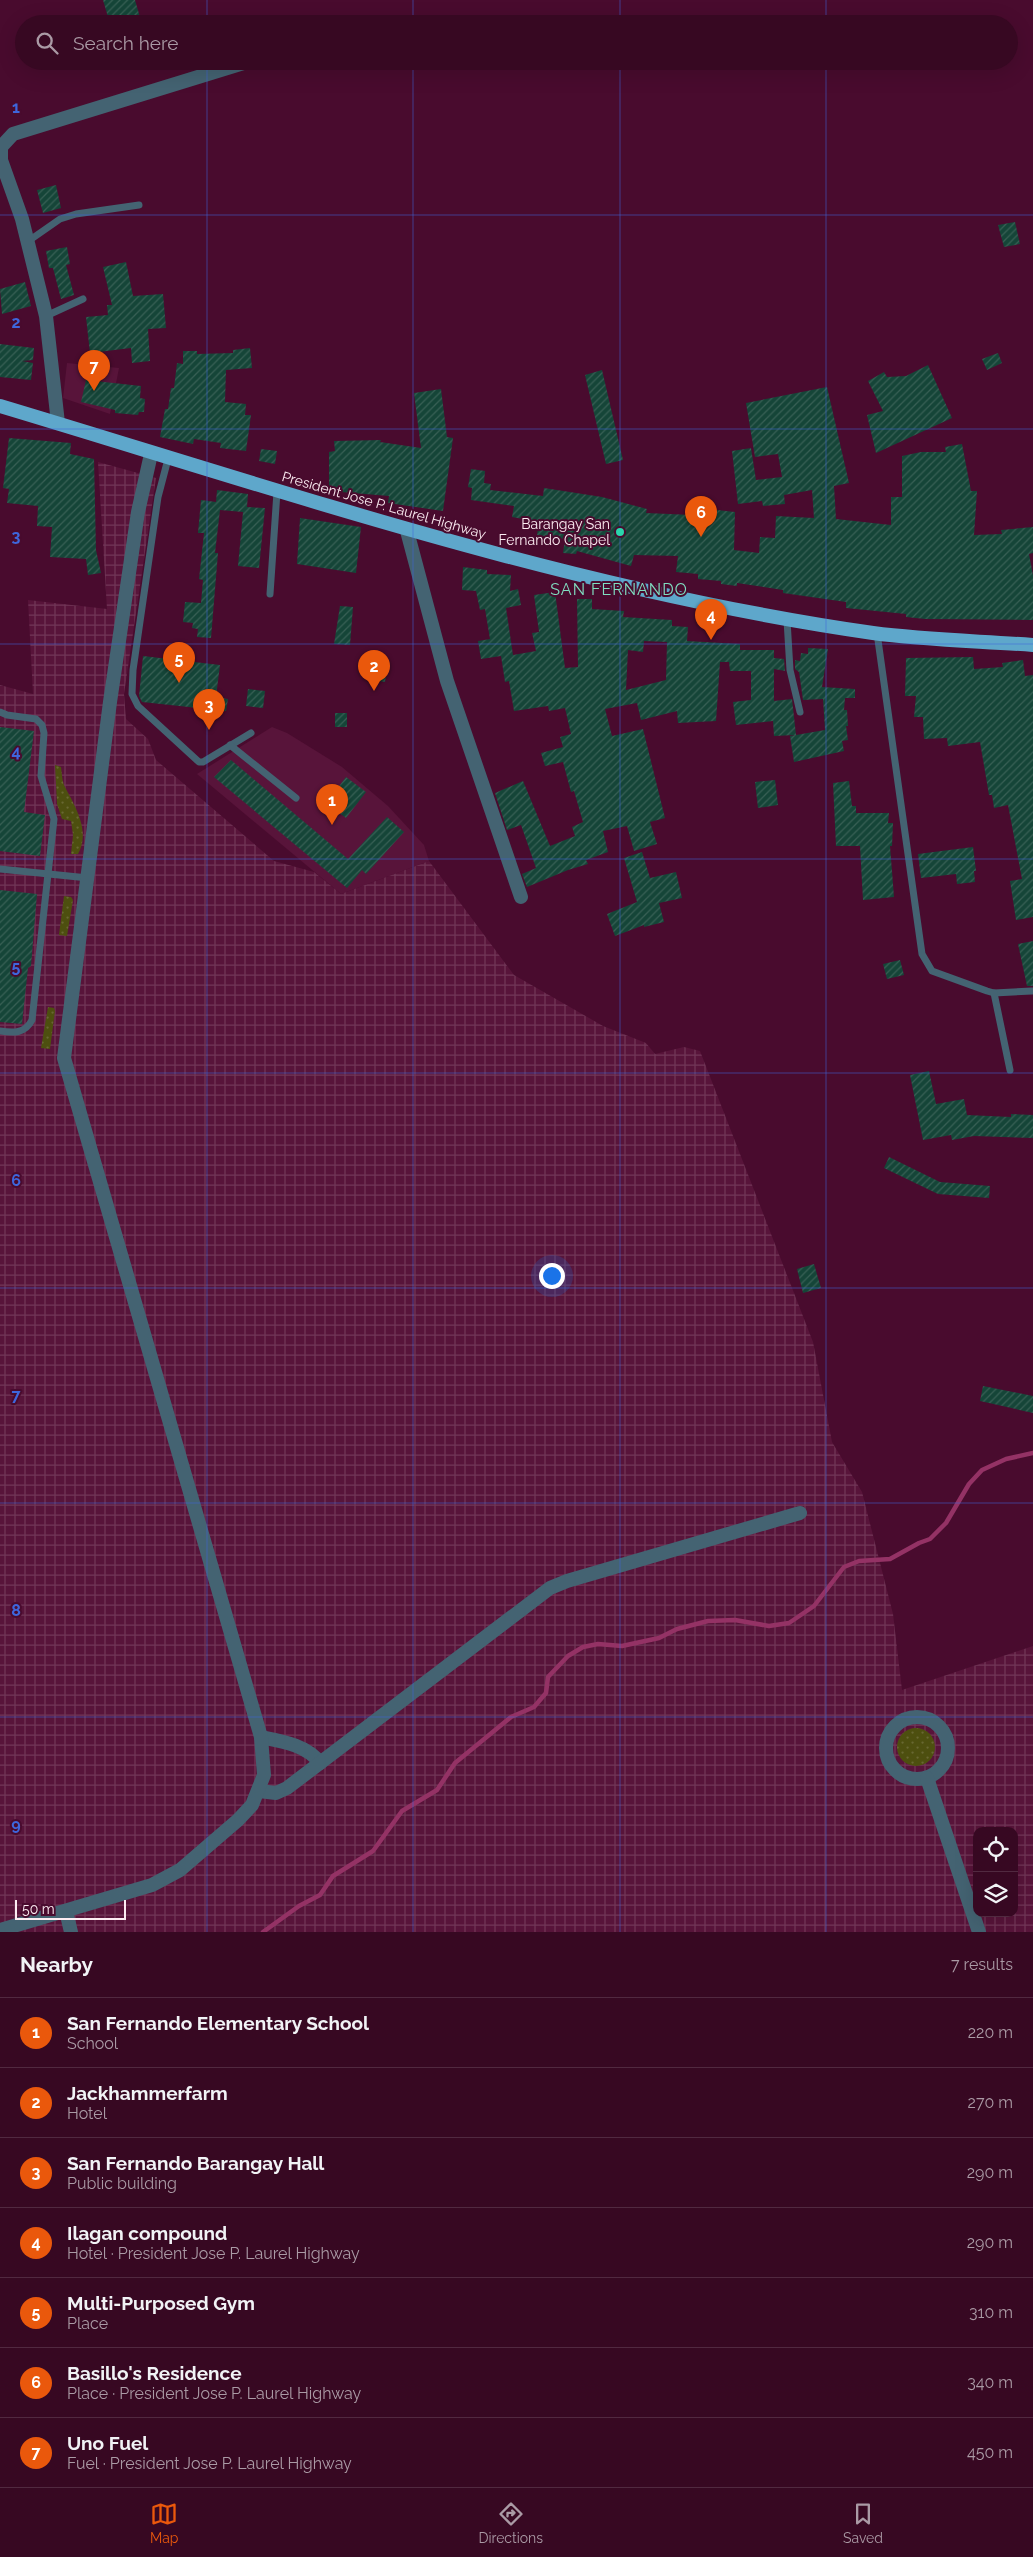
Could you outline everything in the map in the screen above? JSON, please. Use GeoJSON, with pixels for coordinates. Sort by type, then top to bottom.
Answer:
{"type":"FeatureCollection","features":[{"type":"Feature","properties":{"kind":"highway","name":"President Jose P. Laurel Highway"},"geometry":{"type":"LineString","coordinates":[[0,406],[151,454],[407,531],[605,582],[787,620],[877,634],[1033,645]]}},
{"type":"Feature","properties":{"kind":"street"},"geometry":{"type":"LineString","coordinates":[[58,423],[46,316],[15,194],[1,160],[1,147],[13,134],[221,70]]}},
{"type":"Feature","properties":{"kind":"street"},"geometry":{"type":"LineString","coordinates":[[0,1930],[152,1886],[172,1876],[238,1820],[252,1805],[259,1791],[264,1767],[261,1737],[65,1063],[64,1043],[88,878],[110,702],[138,512],[151,454]]}},
{"type":"Feature","properties":{"kind":"street"},"geometry":{"type":"LineString","coordinates":[[407,531],[446,680],[521,897]]}},
{"type":"Feature","properties":{"kind":"street"},"geometry":{"type":"LineString","coordinates":[[259,1791],[281,1792],[550,1588],[567,1581],[800,1513]]}},
{"type":"Feature","properties":{"kind":"street"},"geometry":{"type":"LineString","coordinates":[[919,1716],[930,1719],[940,1727],[946,1737],[948,1750],[945,1762],[938,1771],[927,1778],[915,1779],[903,1776],[894,1769],[887,1758],[886,1746],[889,1734],[896,1724],[906,1718],[919,1716]]}},
{"type":"Feature","properties":{"kind":"street"},"geometry":{"type":"LineString","coordinates":[[261,1737],[294,1745],[310,1753],[320,1763]]}},
{"type":"Feature","properties":{"kind":"street"},"geometry":{"type":"LineString","coordinates":[[927,1778],[979,1932]]}},
{"type":"Feature","properties":{"kind":"street"},"geometry":{"type":"LineString","coordinates":[[66,1911],[71,1932]]}},
{"type":"Feature","properties":{"kind":"lane"},"geometry":{"type":"LineString","coordinates":[[27,242],[60,219],[76,214],[139,205]]}},
{"type":"Feature","properties":{"kind":"lane"},"geometry":{"type":"LineString","coordinates":[[46,316],[82,299]]}},
{"type":"Feature","properties":{"kind":"lane"},"geometry":{"type":"LineString","coordinates":[[168,459],[157,504],[133,670],[132,694],[138,706],[199,762],[203,762],[250,732]]}},
{"type":"Feature","properties":{"kind":"lane"},"geometry":{"type":"LineString","coordinates":[[270,594],[277,492]]}},
{"type":"Feature","properties":{"kind":"lane"},"geometry":{"type":"LineString","coordinates":[[787,620],[790,670],[800,712]]}},
{"type":"Feature","properties":{"kind":"lane"},"geometry":{"type":"LineString","coordinates":[[877,634],[922,954],[932,971],[994,993],[1032,991]]}},
{"type":"Feature","properties":{"kind":"lane"},"geometry":{"type":"LineString","coordinates":[[0,712],[7,715],[36,719],[44,729],[41,776],[54,819],[32,1020],[27,1028],[19,1031],[0,1031]]}},
{"type":"Feature","properties":{"kind":"lane"},"geometry":{"type":"LineString","coordinates":[[230,745],[296,798]]}},
{"type":"Feature","properties":{"kind":"lane"},"geometry":{"type":"LineString","coordinates":[[0,869],[88,878]]}},
{"type":"Feature","properties":{"kind":"lane"},"geometry":{"type":"LineString","coordinates":[[994,993],[1010,1070]]}},
{"type":"Feature","properties":{"kind":"shaded area"},"geometry":{"type":"Polygon","coordinates":[[[67,363],[119,368],[110,414],[63,398],[67,363]]]}},
{"type":"Feature","properties":{"kind":"shaded area"},"geometry":{"type":"Polygon","coordinates":[[[98,462],[156,478],[124,694],[126,719],[148,739],[156,760],[274,861],[314,872],[341,894],[429,861],[514,975],[603,1026],[646,1043],[655,1054],[684,1047],[700,1051],[813,1342],[832,1442],[862,1492],[893,1614],[902,1690],[1033,1646],[1033,1932],[0,1932],[0,685],[33,694],[28,600],[107,609],[98,462]]]}},
{"type":"Feature","properties":{"kind":"shaded area"},"geometry":{"type":"Polygon","coordinates":[[[272,727],[287,733],[342,767],[388,806],[424,845],[429,861],[341,894],[197,774],[272,727]]]}},
{"type":"Feature","properties":{"kind":"shaded area"},"geometry":{"type":"Polygon","coordinates":[[[55,765],[61,767],[64,785],[80,819],[83,837],[82,846],[78,854],[71,854],[73,835],[71,821],[62,819],[57,804],[55,765]]]}},
{"type":"Feature","properties":{"kind":"shaded area"},"geometry":{"type":"Polygon","coordinates":[[[64,896],[71,897],[73,900],[67,936],[59,935],[64,896]]]}},
{"type":"Feature","properties":{"kind":"shaded area"},"geometry":{"type":"Polygon","coordinates":[[[48,1007],[54,1008],[55,1011],[50,1049],[41,1048],[48,1007]]]}},
{"type":"Feature","properties":{"kind":"shaded area"},"geometry":{"type":"Polygon","coordinates":[[[916,1728],[929,1734],[935,1747],[929,1760],[916,1766],[903,1760],[897,1747],[903,1734],[916,1728]]]}},
{"type":"Feature","properties":{"kind":"building"},"geometry":{"type":"Polygon","coordinates":[[[103,0],[135,0],[139,15],[107,15],[103,0]]]}},
{"type":"Feature","properties":{"kind":"building"},"geometry":{"type":"Polygon","coordinates":[[[56,185],[61,208],[43,213],[37,190],[56,185]]]}},
{"type":"Feature","properties":{"kind":"building"},"geometry":{"type":"Polygon","coordinates":[[[1015,222],[1020,244],[1004,247],[998,225],[1015,222]]]}},
{"type":"Feature","properties":{"kind":"building"},"geometry":{"type":"Polygon","coordinates":[[[67,247],[70,264],[66,265],[74,295],[61,299],[53,268],[49,268],[46,251],[67,247]]]}},
{"type":"Feature","properties":{"kind":"building"},"geometry":{"type":"Polygon","coordinates":[[[126,262],[133,296],[163,294],[166,328],[148,329],[150,361],[132,363],[131,348],[90,353],[86,317],[108,315],[107,305],[112,305],[103,267],[126,262]]]}},
{"type":"Feature","properties":{"kind":"building"},"geometry":{"type":"Polygon","coordinates":[[[25,282],[31,306],[2,314],[0,289],[25,282]]]}},
{"type":"Feature","properties":{"kind":"building"},"geometry":{"type":"Polygon","coordinates":[[[0,344],[34,348],[33,360],[22,361],[33,363],[31,380],[0,377],[0,344]]]}},
{"type":"Feature","properties":{"kind":"building"},"geometry":{"type":"Polygon","coordinates":[[[250,348],[252,368],[226,370],[225,402],[246,404],[245,415],[251,415],[246,451],[220,448],[221,443],[194,439],[193,444],[160,437],[165,409],[168,409],[171,388],[174,388],[177,363],[183,364],[183,351],[197,351],[197,354],[233,353],[233,350],[250,348]]]}},
{"type":"Feature","properties":{"kind":"building"},"geometry":{"type":"Polygon","coordinates":[[[998,353],[1002,363],[987,370],[982,359],[998,353]]]}},
{"type":"Feature","properties":{"kind":"building"},"geometry":{"type":"Polygon","coordinates":[[[928,365],[952,418],[876,453],[867,415],[883,411],[868,381],[884,372],[887,377],[906,376],[928,365]]]}},
{"type":"Feature","properties":{"kind":"building"},"geometry":{"type":"Polygon","coordinates":[[[602,370],[623,460],[606,464],[585,375],[602,370]]]}},
{"type":"Feature","properties":{"kind":"building"},"geometry":{"type":"Polygon","coordinates":[[[86,380],[141,386],[140,398],[145,399],[144,412],[139,412],[138,415],[115,413],[115,410],[81,402],[86,380]]]}},
{"type":"Feature","properties":{"kind":"building"},"geometry":{"type":"Polygon","coordinates":[[[827,387],[849,483],[834,486],[836,519],[891,525],[891,497],[902,497],[902,456],[921,452],[946,452],[945,447],[962,444],[971,491],[977,491],[974,535],[1002,534],[1001,530],[1033,527],[1033,553],[1029,554],[1033,575],[1033,620],[925,619],[906,617],[906,614],[846,608],[846,602],[783,593],[783,590],[737,583],[737,586],[721,584],[721,581],[698,579],[698,574],[676,572],[678,556],[634,555],[631,566],[577,551],[576,554],[563,553],[565,539],[537,535],[539,522],[512,517],[514,506],[471,500],[472,488],[468,487],[471,469],[485,471],[484,483],[491,484],[490,490],[543,496],[544,488],[602,497],[647,509],[646,513],[716,516],[717,510],[735,512],[734,550],[759,553],[760,537],[775,538],[776,516],[814,518],[812,490],[784,495],[785,504],[763,506],[762,501],[738,504],[732,451],[751,448],[756,480],[782,477],[778,454],[755,457],[746,403],[827,387]]]}},
{"type":"Feature","properties":{"kind":"building"},"geometry":{"type":"Polygon","coordinates":[[[441,389],[447,437],[453,438],[443,511],[388,503],[389,496],[329,491],[329,452],[335,451],[334,441],[381,440],[380,442],[421,448],[414,393],[441,389]]]}},
{"type":"Feature","properties":{"kind":"building"},"geometry":{"type":"Polygon","coordinates":[[[9,438],[71,443],[70,454],[94,459],[96,550],[101,573],[88,575],[86,559],[50,557],[52,527],[37,526],[38,506],[7,503],[9,489],[3,488],[9,438]]]}},
{"type":"Feature","properties":{"kind":"building"},"geometry":{"type":"Polygon","coordinates":[[[261,449],[277,451],[275,464],[259,461],[261,449]]]}},
{"type":"Feature","properties":{"kind":"building"},"geometry":{"type":"Polygon","coordinates":[[[217,490],[248,494],[247,507],[265,508],[259,568],[238,566],[243,512],[220,510],[215,553],[218,553],[211,638],[197,637],[198,629],[192,628],[193,623],[183,622],[185,602],[201,603],[203,580],[199,579],[204,533],[198,533],[201,500],[216,502],[217,490]]]}},
{"type":"Feature","properties":{"kind":"building"},"geometry":{"type":"Polygon","coordinates":[[[300,518],[361,527],[356,573],[297,564],[300,518]]]}},
{"type":"Feature","properties":{"kind":"building"},"geometry":{"type":"Polygon","coordinates":[[[463,567],[487,570],[487,574],[511,575],[510,591],[518,589],[521,605],[506,608],[513,655],[536,651],[532,633],[539,632],[534,595],[555,592],[565,668],[578,667],[577,599],[592,599],[592,609],[624,611],[623,617],[672,620],[672,626],[688,627],[687,641],[740,644],[740,650],[774,650],[774,658],[784,659],[785,671],[774,669],[774,701],[792,699],[796,735],[774,736],[773,721],[736,725],[733,702],[751,700],[751,671],[730,671],[729,662],[720,662],[716,721],[678,723],[677,711],[641,720],[637,703],[605,709],[612,736],[643,729],[665,818],[650,822],[657,844],[634,851],[627,826],[603,831],[608,852],[586,860],[588,864],[527,887],[522,874],[536,868],[521,825],[507,830],[495,793],[523,781],[550,846],[575,836],[572,827],[583,822],[574,791],[571,792],[563,762],[545,766],[541,753],[563,747],[560,737],[571,734],[565,708],[549,711],[548,706],[514,711],[509,681],[505,682],[501,656],[481,659],[478,641],[490,639],[485,609],[480,610],[476,591],[462,590],[463,567]],[[644,641],[643,652],[628,650],[626,690],[666,680],[667,642],[644,641]]]}},
{"type":"Feature","properties":{"kind":"building"},"geometry":{"type":"Polygon","coordinates":[[[340,606],[353,607],[350,645],[334,644],[340,606]]]}},
{"type":"Feature","properties":{"kind":"building"},"geometry":{"type":"Polygon","coordinates":[[[808,648],[828,649],[822,687],[855,689],[855,698],[845,698],[844,710],[847,710],[848,726],[846,726],[848,740],[842,741],[844,751],[794,762],[790,736],[825,730],[823,699],[803,700],[799,672],[795,669],[795,660],[800,661],[801,653],[808,654],[808,648]]]}},
{"type":"Feature","properties":{"kind":"building"},"geometry":{"type":"Polygon","coordinates":[[[143,656],[220,665],[216,697],[228,699],[226,711],[142,702],[139,696],[143,656]]]}},
{"type":"Feature","properties":{"kind":"building"},"geometry":{"type":"Polygon","coordinates":[[[973,657],[974,669],[1003,667],[1002,663],[1023,660],[1025,676],[1033,675],[1033,917],[1016,920],[1010,881],[1022,879],[1008,805],[994,808],[992,795],[989,795],[980,742],[948,746],[947,738],[924,739],[923,717],[914,717],[916,696],[905,696],[906,658],[973,657]]]}},
{"type":"Feature","properties":{"kind":"building"},"geometry":{"type":"Polygon","coordinates":[[[374,667],[387,668],[385,682],[372,680],[374,667]]]}},
{"type":"Feature","properties":{"kind":"building"},"geometry":{"type":"Polygon","coordinates":[[[248,689],[265,691],[263,708],[246,706],[248,689]]]}},
{"type":"Feature","properties":{"kind":"building"},"geometry":{"type":"Polygon","coordinates":[[[335,713],[347,713],[347,727],[335,727],[335,713]]]}},
{"type":"Feature","properties":{"kind":"building"},"geometry":{"type":"Polygon","coordinates":[[[0,727],[34,731],[24,812],[45,815],[40,856],[0,851],[0,727]]]}},
{"type":"Feature","properties":{"kind":"building"},"geometry":{"type":"Polygon","coordinates":[[[231,760],[348,859],[387,817],[404,832],[366,874],[362,870],[347,888],[214,777],[231,760]]]}},
{"type":"Feature","properties":{"kind":"building"},"geometry":{"type":"Polygon","coordinates":[[[346,777],[366,792],[346,818],[326,803],[346,777]]]}},
{"type":"Feature","properties":{"kind":"building"},"geometry":{"type":"Polygon","coordinates":[[[775,780],[778,805],[758,808],[755,782],[775,780]]]}},
{"type":"Feature","properties":{"kind":"building"},"geometry":{"type":"Polygon","coordinates":[[[849,781],[852,806],[856,806],[856,813],[889,813],[888,823],[893,823],[892,846],[890,846],[894,897],[863,900],[860,846],[836,846],[833,783],[849,781]]]}},
{"type":"Feature","properties":{"kind":"building"},"geometry":{"type":"Polygon","coordinates":[[[973,847],[976,871],[974,871],[975,882],[957,884],[956,874],[921,878],[918,854],[973,847]]]}},
{"type":"Feature","properties":{"kind":"building"},"geometry":{"type":"Polygon","coordinates":[[[642,852],[650,878],[676,872],[682,898],[659,903],[664,922],[644,927],[644,925],[615,936],[607,914],[637,902],[624,858],[642,852]]]}},
{"type":"Feature","properties":{"kind":"building"},"geometry":{"type":"Polygon","coordinates":[[[0,890],[37,894],[31,966],[28,968],[22,1024],[0,1022],[0,890]]]}},
{"type":"Feature","properties":{"kind":"building"},"geometry":{"type":"Polygon","coordinates":[[[1033,941],[1033,986],[1027,986],[1018,944],[1033,941]]]}},
{"type":"Feature","properties":{"kind":"building"},"geometry":{"type":"Polygon","coordinates":[[[900,960],[904,975],[887,979],[883,964],[900,960]]]}},
{"type":"Feature","properties":{"kind":"building"},"geometry":{"type":"Polygon","coordinates":[[[929,1071],[936,1104],[964,1099],[967,1115],[1011,1117],[1011,1114],[1033,1115],[1033,1138],[974,1136],[952,1140],[951,1135],[923,1140],[910,1075],[929,1071]]]}},
{"type":"Feature","properties":{"kind":"building"},"geometry":{"type":"Polygon","coordinates":[[[889,1157],[940,1182],[990,1186],[989,1198],[938,1194],[884,1168],[889,1157]]]}},
{"type":"Feature","properties":{"kind":"building"},"geometry":{"type":"Polygon","coordinates":[[[814,1264],[821,1288],[803,1293],[797,1269],[814,1264]]]}},
{"type":"Feature","properties":{"kind":"building"},"geometry":{"type":"Polygon","coordinates":[[[983,1386],[1033,1396],[1033,1413],[980,1401],[983,1386]]]}},
{"type":"Feature","properties":{"kind":"waterway"},"geometry":{"type":"LineString","coordinates":[[263,1932],[299,1906],[320,1895],[333,1876],[373,1851],[402,1811],[437,1790],[455,1763],[511,1717],[534,1707],[546,1693],[548,1677],[568,1656],[583,1647],[598,1644],[622,1646],[659,1638],[677,1629],[708,1621],[735,1620],[769,1626],[789,1623],[814,1606],[844,1567],[859,1561],[890,1559],[930,1539],[946,1523],[969,1484],[982,1470],[1006,1459],[1033,1453]]}},
{"type":"Feature","properties":{"kind":"place","name":"Uno Fuel"},"geometry":{"type":"Point","coordinates":[94,391]}},
{"type":"Feature","properties":{"kind":"place","name":"Barangay San Fernando Chapel"},"geometry":{"type":"Point","coordinates":[620,532]}},
{"type":"Feature","properties":{"kind":"place","name":"Basillo's Residence"},"geometry":{"type":"Point","coordinates":[701,537]}},
{"type":"Feature","properties":{"kind":"place","name":"Ilagan compound"},"geometry":{"type":"Point","coordinates":[711,640]}},
{"type":"Feature","properties":{"kind":"place","name":"Multi-Purposed Gym"},"geometry":{"type":"Point","coordinates":[179,683]}},
{"type":"Feature","properties":{"kind":"place","name":"Jackhammerfarm"},"geometry":{"type":"Point","coordinates":[374,691]}},
{"type":"Feature","properties":{"kind":"place","name":"San Fernando Barangay Hall"},"geometry":{"type":"Point","coordinates":[209,730]}},
{"type":"Feature","properties":{"kind":"place","name":"San Fernando Elementary School"},"geometry":{"type":"Point","coordinates":[332,825]}},
{"type":"Feature","properties":{"kind":"district","name":"SAN FERNANDO"},"geometry":{"type":"Point","coordinates":[619,589]}}]}
